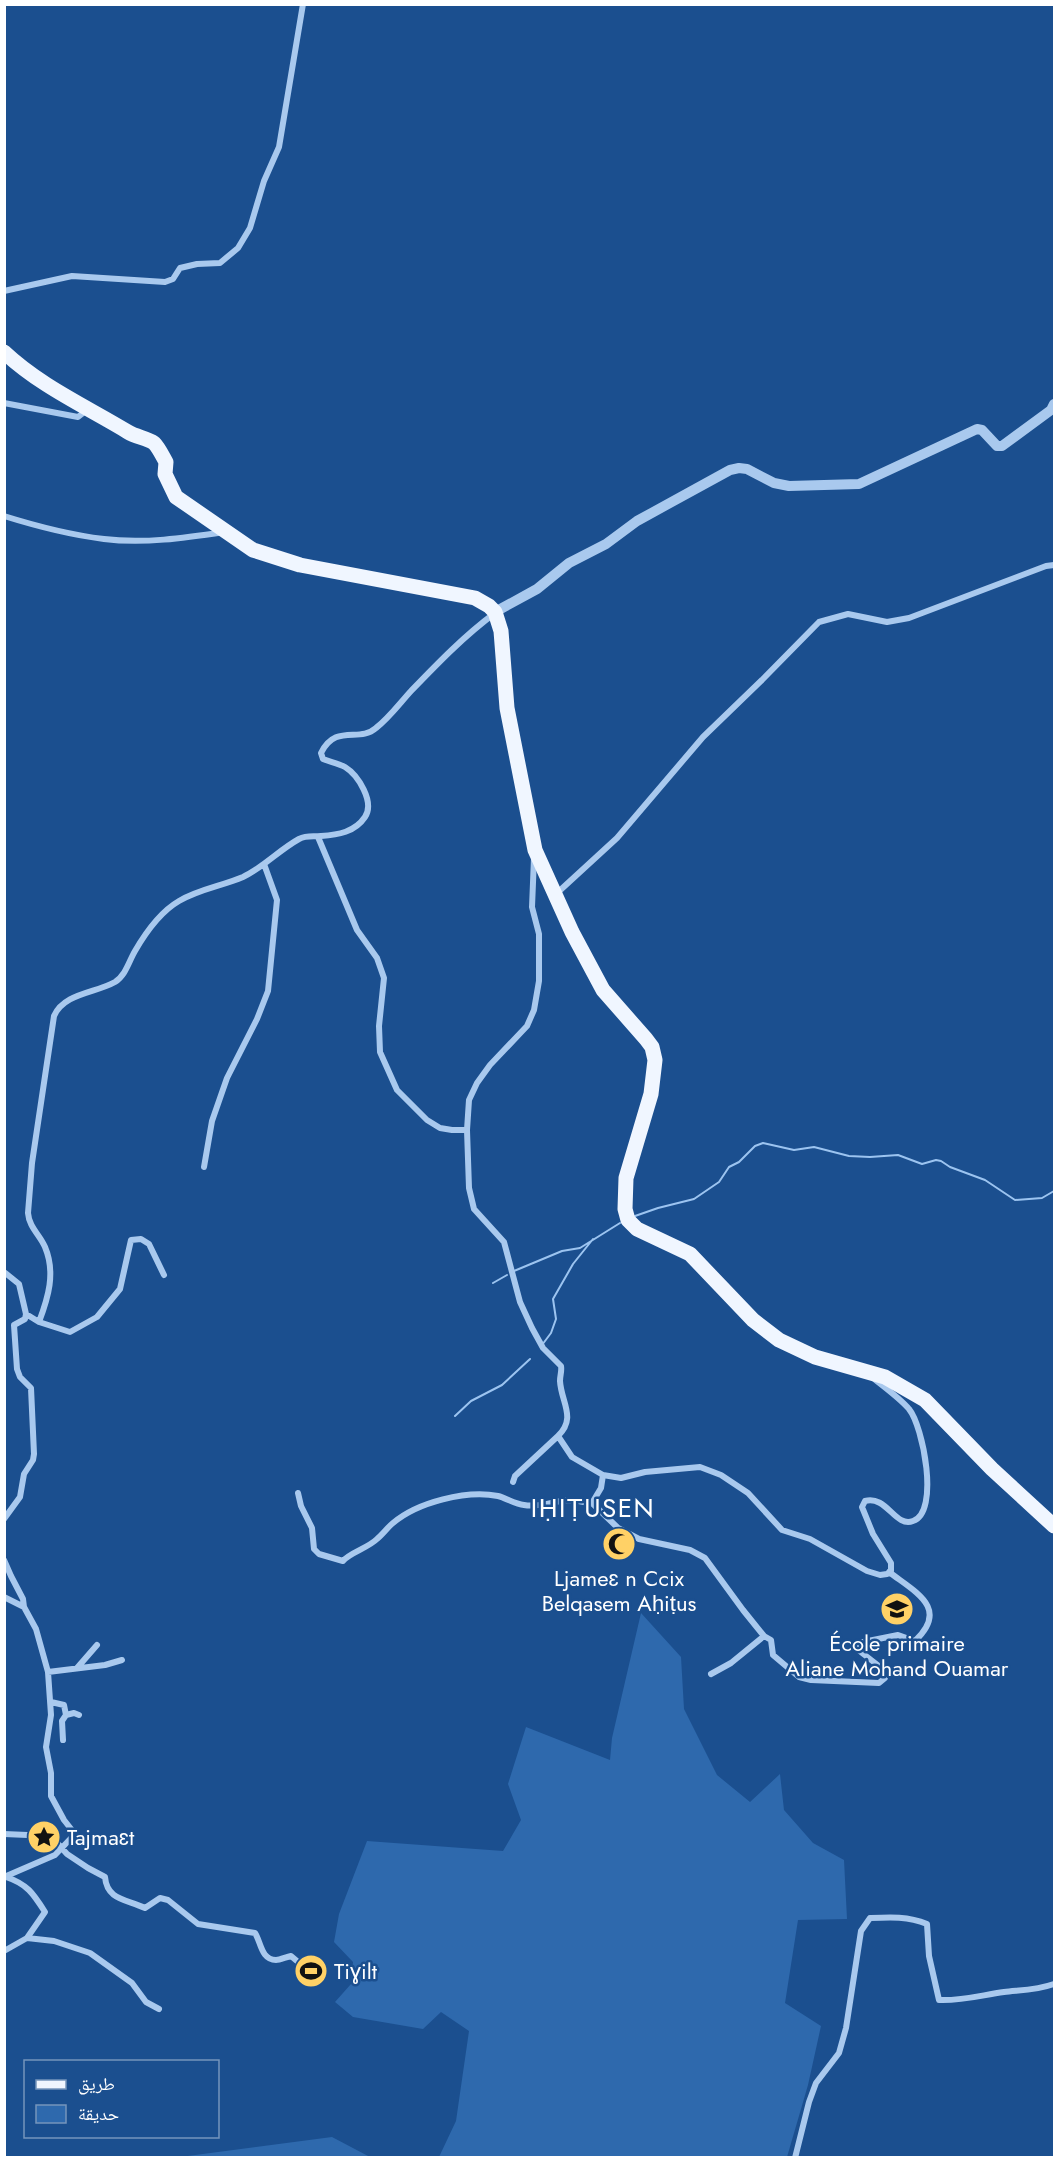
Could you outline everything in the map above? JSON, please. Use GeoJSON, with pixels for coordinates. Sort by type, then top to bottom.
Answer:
{"type":"FeatureCollection","features":[{"type":"Feature","properties":{"kind":"main road"},"geometry":{"type":"LineString","coordinates":[[4,352],[24,370],[72,398],[87,410],[135,436],[153,442],[166,462],[165,474],[176,497],[253,550],[300,565],[475,598],[495,612],[501,631],[507,708],[535,850],[603,990],[652,1047],[655,1060],[651,1094],[627,1178],[625,1209],[628,1220],[637,1229],[690,1254],[753,1320],[779,1340],[815,1356],[885,1377],[925,1400],[992,1468],[1054,1526]]}},
{"type":"Feature","properties":{"kind":"street"},"geometry":{"type":"LineString","coordinates":[[4,291],[72,276],[165,282],[173,279],[180,268],[197,264],[220,263],[228,258],[244,241],[250,228],[264,181],[279,147],[303,4]]}},
{"type":"Feature","properties":{"kind":"street"},"geometry":{"type":"LineString","coordinates":[[4,404],[78,417],[87,410]]}},
{"type":"Feature","properties":{"kind":"street"},"geometry":{"type":"LineString","coordinates":[[39,1322],[49,1296],[51,1278],[45,1247],[29,1221],[28,1213],[32,1163],[57,1008],[66,1001],[116,981],[124,973],[134,952],[150,928],[166,909],[200,891],[242,877],[300,838],[311,835],[318,837],[342,834],[355,828],[369,810],[367,798],[356,777],[345,767],[323,759],[321,753],[326,743],[342,735],[374,730],[467,634],[495,612],[537,589],[569,563],[606,544],[637,521],[730,470],[747,469],[774,483],[789,486],[860,484],[976,429],[982,430],[993,443],[1002,446],[1051,410],[1054,404]]}},
{"type":"Feature","properties":{"kind":"street"},"geometry":{"type":"LineString","coordinates":[[4,516],[105,540],[170,540],[228,532]]}},
{"type":"Feature","properties":{"kind":"street"},"geometry":{"type":"LineString","coordinates":[[555,895],[617,838],[702,737],[819,622],[848,614],[887,622],[909,618],[1046,566],[1054,565]]}},
{"type":"Feature","properties":{"kind":"street"},"geometry":{"type":"LineString","coordinates":[[318,837],[357,930],[377,958],[384,978],[380,1052],[397,1090],[427,1120],[440,1128],[467,1130]]}},
{"type":"Feature","properties":{"kind":"street"},"geometry":{"type":"LineString","coordinates":[[513,1482],[515,1476],[563,1431],[567,1422],[567,1403],[560,1380],[561,1366],[543,1348],[520,1302],[504,1242],[474,1209],[469,1188],[467,1130],[470,1100],[477,1083],[490,1065],[527,1026],[534,1010],[539,981],[538,934],[532,907],[535,850]]}},
{"type":"Feature","properties":{"kind":"street"},"geometry":{"type":"LineString","coordinates":[[204,1167],[212,1121],[227,1078],[257,1019],[268,991],[277,900],[264,864]]}},
{"type":"Feature","properties":{"kind":"street"},"geometry":{"type":"LineString","coordinates":[[26,1314],[39,1322],[70,1332],[98,1317],[120,1289],[131,1240],[141,1239],[149,1244],[164,1275]]}},
{"type":"Feature","properties":{"kind":"street"},"geometry":{"type":"LineString","coordinates":[[4,1272],[19,1284],[26,1314],[25,1318],[14,1325],[15,1352],[20,1377],[31,1388],[34,1454],[24,1474],[20,1497],[4,1519]]}},
{"type":"Feature","properties":{"kind":"street"},"geometry":{"type":"LineString","coordinates":[[558,1437],[572,1457],[603,1475],[621,1478],[645,1472],[700,1467],[721,1475],[748,1492],[782,1530],[810,1539],[867,1571],[880,1575],[891,1571],[891,1563],[873,1534],[862,1507],[865,1501],[873,1499],[880,1502],[898,1518],[906,1522],[914,1521],[922,1515],[926,1506],[927,1476],[917,1428],[909,1409],[861,1369]]}},
{"type":"Feature","properties":{"kind":"street"},"geometry":{"type":"LineString","coordinates":[[592,1503],[601,1488],[603,1475]]}},
{"type":"Feature","properties":{"kind":"street"},"geometry":{"type":"LineString","coordinates":[[298,1493],[301,1506],[312,1528],[314,1549],[319,1554],[343,1561],[346,1557],[377,1540],[394,1522],[411,1511],[453,1496],[481,1494],[533,1506],[571,1500],[592,1503],[618,1528],[639,1539],[690,1550],[705,1558],[764,1636],[771,1640],[773,1655],[799,1677],[811,1680],[879,1683],[885,1678],[884,1670],[857,1649],[858,1643],[898,1635],[915,1641],[925,1630],[931,1618],[928,1607],[920,1596],[889,1572]]}},
{"type":"Feature","properties":{"kind":"street"},"geometry":{"type":"LineString","coordinates":[[4,1560],[36,1629],[48,1672],[51,1715],[46,1747],[51,1773],[51,1796],[64,1820],[75,1834],[63,1848],[46,1860],[5,1877]]}},
{"type":"Feature","properties":{"kind":"street"},"geometry":{"type":"LineString","coordinates":[[4,1597],[24,1607]]}},
{"type":"Feature","properties":{"kind":"street"},"geometry":{"type":"LineString","coordinates":[[711,1674],[731,1663],[764,1636]]}},
{"type":"Feature","properties":{"kind":"street"},"geometry":{"type":"LineString","coordinates":[[76,1668],[97,1645]]}},
{"type":"Feature","properties":{"kind":"street"},"geometry":{"type":"LineString","coordinates":[[48,1672],[105,1665],[122,1660]]}},
{"type":"Feature","properties":{"kind":"street"},"geometry":{"type":"LineString","coordinates":[[51,1702],[64,1705],[66,1715]]}},
{"type":"Feature","properties":{"kind":"street"},"geometry":{"type":"LineString","coordinates":[[63,1740],[62,1721],[66,1715],[74,1713],[79,1715]]}},
{"type":"Feature","properties":{"kind":"street"},"geometry":{"type":"LineString","coordinates":[[4,1834],[51,1836],[67,1854],[105,1877],[106,1886],[111,1894],[145,1908],[160,1898],[168,1900],[198,1924],[255,1933],[263,1953],[270,1958],[277,1960],[291,1956],[304,1967]]}},
{"type":"Feature","properties":{"kind":"street"},"geometry":{"type":"LineString","coordinates":[[4,1950],[27,1938],[45,1912],[31,1891],[19,1881],[5,1877]]}},
{"type":"Feature","properties":{"kind":"street"},"geometry":{"type":"LineString","coordinates":[[795,2157],[816,2083],[839,2053],[846,2028],[861,1930],[870,1918],[914,1918],[927,1924],[929,1956],[939,2000],[964,2000],[1002,1992],[1038,1989],[1054,1984]]}},
{"type":"Feature","properties":{"kind":"street"},"geometry":{"type":"LineString","coordinates":[[27,1938],[54,1941],[90,1953],[132,1983],[146,2001],[159,2009]]}},
{"type":"Feature","properties":{"kind":"green space"},"geometry":{"type":"Polygon","coordinates":[[[641,1613],[681,1657],[684,1709],[717,1775],[750,1802],[780,1774],[784,1810],[813,1843],[844,1860],[847,1919],[798,1920],[785,2003],[821,2026],[808,2085],[787,2157],[439,2157],[456,2121],[469,2031],[441,2012],[423,2029],[353,2017],[335,2002],[351,1984],[353,1962],[334,1942],[339,1914],[367,1841],[503,1851],[521,1820],[508,1784],[526,1727],[610,1760],[612,1738],[641,1613]]]}},
{"type":"Feature","properties":{"kind":"green space"},"geometry":{"type":"Polygon","coordinates":[[[332,2137],[370,2157],[180,2157],[332,2137]]]}},
{"type":"Feature","properties":{"kind":"waterway"},"geometry":{"type":"LineString","coordinates":[[635,1216],[694,1199],[719,1182],[729,1167],[739,1162],[755,1146],[763,1143],[794,1150],[814,1147],[849,1156],[898,1155],[922,1164],[941,1161],[950,1167],[985,1180],[1015,1200],[1042,1198],[1054,1191]]}},
{"type":"Feature","properties":{"kind":"waterway"},"geometry":{"type":"LineString","coordinates":[[514,1271],[562,1251],[580,1248],[620,1223]]}},
{"type":"Feature","properties":{"kind":"waterway"},"geometry":{"type":"LineString","coordinates":[[542,1345],[551,1333],[556,1319],[553,1299],[573,1264],[593,1239]]}},
{"type":"Feature","properties":{"kind":"waterway"},"geometry":{"type":"LineString","coordinates":[[493,1283],[507,1275]]}},
{"type":"Feature","properties":{"kind":"waterway"},"geometry":{"type":"LineString","coordinates":[[455,1416],[471,1401],[502,1385],[530,1359]]}},
{"type":"Feature","properties":{"kind":"place","name":"Ljameɛ n Ccix Belqasem Aḥiṭus"},"geometry":{"type":"Point","coordinates":[619,1544]}},
{"type":"Feature","properties":{"kind":"place","name":"École primaire Aliane Mohand Ouamar"},"geometry":{"type":"Point","coordinates":[897,1609]}},
{"type":"Feature","properties":{"kind":"place","name":"Tajmaɛt"},"geometry":{"type":"Point","coordinates":[44,1837]}},
{"type":"Feature","properties":{"kind":"place","name":"Tiɣilt"},"geometry":{"type":"Point","coordinates":[311,1971]}},
{"type":"Feature","properties":{"kind":"district","name":"IḤIṬUSEN"},"geometry":{"type":"Point","coordinates":[593,1508]}}]}
